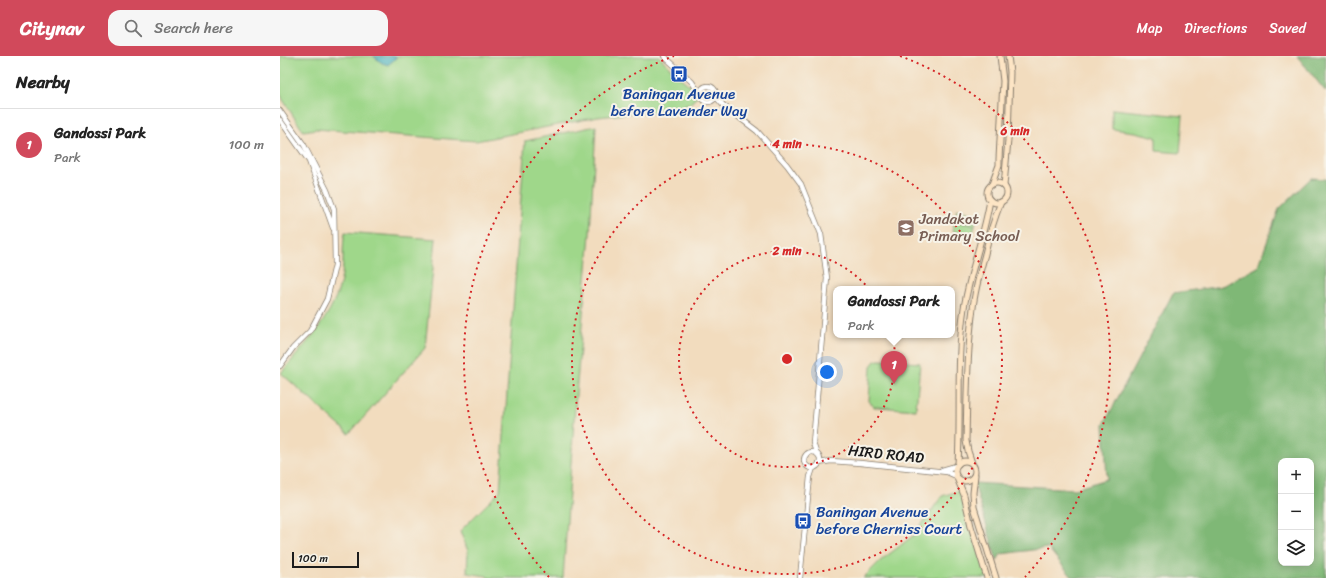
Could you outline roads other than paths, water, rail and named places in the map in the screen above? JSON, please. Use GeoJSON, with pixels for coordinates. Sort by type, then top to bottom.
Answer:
{"type":"FeatureCollection","features":[{"type":"Feature","properties":{"kind":"main road"},"geometry":{"type":"LineString","coordinates":[[1000,56],[1002,81],[999,166],[992,184],[987,190],[987,197],[995,203],[1001,202]]}},
{"type":"Feature","properties":{"kind":"main road"},"geometry":{"type":"LineString","coordinates":[[1004,186],[1008,140],[1010,72],[1008,56]]}},
{"type":"Feature","properties":{"kind":"main road"},"geometry":{"type":"LineString","coordinates":[[992,184],[998,183],[1004,186],[1007,190],[1006,196],[1001,202],[996,213],[973,307],[968,376],[966,441],[975,469],[972,493],[974,507],[996,578]]}},
{"type":"Feature","properties":{"kind":"main road"},"geometry":{"type":"LineString","coordinates":[[987,578],[971,526],[964,495],[954,471],[957,465],[959,448],[960,360],[964,307],[990,200]]}},
{"type":"Feature","properties":{"kind":"main road"},"geometry":{"type":"LineString","coordinates":[[957,465],[966,461],[972,463]]}},
{"type":"Feature","properties":{"kind":"main road"},"geometry":{"type":"LineString","coordinates":[[956,477],[963,481],[967,481],[975,475]]}},
{"type":"Feature","properties":{"kind":"street"},"geometry":{"type":"LineString","coordinates":[[664,56],[692,82],[704,102],[710,102],[714,99],[716,94],[712,87],[692,82]]}},
{"type":"Feature","properties":{"kind":"street"},"geometry":{"type":"LineString","coordinates":[[700,94],[701,90],[706,86]]}},
{"type":"Feature","properties":{"kind":"street"},"geometry":{"type":"LineString","coordinates":[[714,99],[757,131],[787,165],[800,184],[822,234],[827,278],[813,443],[803,460],[806,465],[810,467],[818,465],[819,463],[819,457],[813,443]]}},
{"type":"Feature","properties":{"kind":"street"},"geometry":{"type":"LineString","coordinates":[[280,111],[304,145],[327,190],[334,209],[335,265],[326,299],[310,331],[293,348],[280,366]]}},
{"type":"Feature","properties":{"kind":"street"},"geometry":{"type":"LineString","coordinates":[[280,120],[309,161],[334,232]]}},
{"type":"Feature","properties":{"kind":"street"},"geometry":{"type":"LineString","coordinates":[[809,452],[816,452]]}},
{"type":"Feature","properties":{"kind":"street","name":"HIRD ROAD"},"geometry":{"type":"LineString","coordinates":[[819,457],[831,461],[938,471],[951,473],[956,477]]}},
{"type":"Feature","properties":{"kind":"street","name":"HIRD ROAD"},"geometry":{"type":"LineString","coordinates":[[819,463],[831,461]]}},
{"type":"Feature","properties":{"kind":"street","name":"HIRD ROAD"},"geometry":{"type":"LineString","coordinates":[[938,471],[957,465]]}},
{"type":"Feature","properties":{"kind":"street"},"geometry":{"type":"LineString","coordinates":[[800,578],[810,467]]}},
{"type":"Feature","properties":{"kind":"water"},"geometry":{"type":"Polygon","coordinates":[[[373,56],[396,56],[396,58],[388,65],[382,63],[373,56]]]}},
{"type":"Feature","properties":{"kind":"place","name":"Baningan Avenue before Lavender Way"},"geometry":{"type":"Point","coordinates":[679,74]}},
{"type":"Feature","properties":{"kind":"place","name":"Jandakot Primary School"},"geometry":{"type":"Point","coordinates":[906,228]}},
{"type":"Feature","properties":{"kind":"place","name":"Gandossi Park"},"geometry":{"type":"Point","coordinates":[894,384]}},
{"type":"Feature","properties":{"kind":"place","name":"Baningan Avenue before Cherniss Court"},"geometry":{"type":"Point","coordinates":[803,521]}}]}
